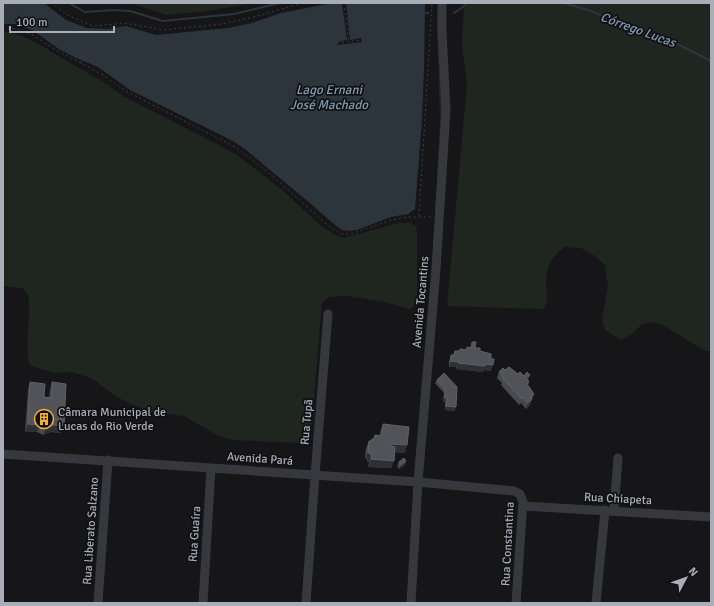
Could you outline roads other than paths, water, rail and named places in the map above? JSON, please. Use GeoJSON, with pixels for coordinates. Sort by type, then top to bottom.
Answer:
{"type":"FeatureCollection","features":[{"type":"Feature","properties":{"kind":"street","name":"Avenida Tocantins"},"geometry":{"type":"LineString","coordinates":[[410,603],[418,482],[440,218],[446,110],[442,3]]}},
{"type":"Feature","properties":{"kind":"street","name":"Rua Tupã"},"geometry":{"type":"LineString","coordinates":[[306,603],[328,314]]}},
{"type":"Feature","properties":{"kind":"street","name":"Avenida Pará"},"geometry":{"type":"LineString","coordinates":[[3,454],[418,482],[514,491]]}},
{"type":"Feature","properties":{"kind":"street"},"geometry":{"type":"LineString","coordinates":[[596,603],[618,458]]}},
{"type":"Feature","properties":{"kind":"street","name":"Rua Liberato Salzano"},"geometry":{"type":"LineString","coordinates":[[98,603],[108,460]]}},
{"type":"Feature","properties":{"kind":"street","name":"Rua Guaíra"},"geometry":{"type":"LineString","coordinates":[[203,603],[211,468]]}},
{"type":"Feature","properties":{"kind":"street","name":"Rua Constantina"},"geometry":{"type":"LineString","coordinates":[[514,491],[522,496],[523,506],[516,603]]}},
{"type":"Feature","properties":{"kind":"street","name":"Rua Chiapeta"},"geometry":{"type":"LineString","coordinates":[[523,506],[711,517]]}},
{"type":"Feature","properties":{"kind":"water","name":"Lago Ernani José Machado"},"geometry":{"type":"Polygon","coordinates":[[[3,3],[44,3],[66,20],[87,28],[108,29],[126,26],[156,35],[228,28],[252,23],[281,13],[327,4],[425,3],[422,119],[415,209],[408,214],[391,217],[357,230],[342,230],[246,150],[233,141],[130,90],[98,67],[59,49],[32,30],[15,24],[3,24],[3,3]]]}},
{"type":"Feature","properties":{"kind":"waterway"},"geometry":{"type":"LineString","coordinates":[[69,3],[85,12],[113,10],[130,11],[163,21],[234,14],[280,3]]}},
{"type":"Feature","properties":{"kind":"waterway"},"geometry":{"type":"LineString","coordinates":[[454,13],[466,3]]}},
{"type":"Feature","properties":{"kind":"waterway","name":"Córrego Lucas"},"geometry":{"type":"LineString","coordinates":[[564,3],[591,11],[640,32],[673,42],[711,61]]}},
{"type":"Feature","properties":{"kind":"place","name":"Câmara Municipal de Lucas do Rio Verde"},"geometry":{"type":"Point","coordinates":[44,419]}}]}
